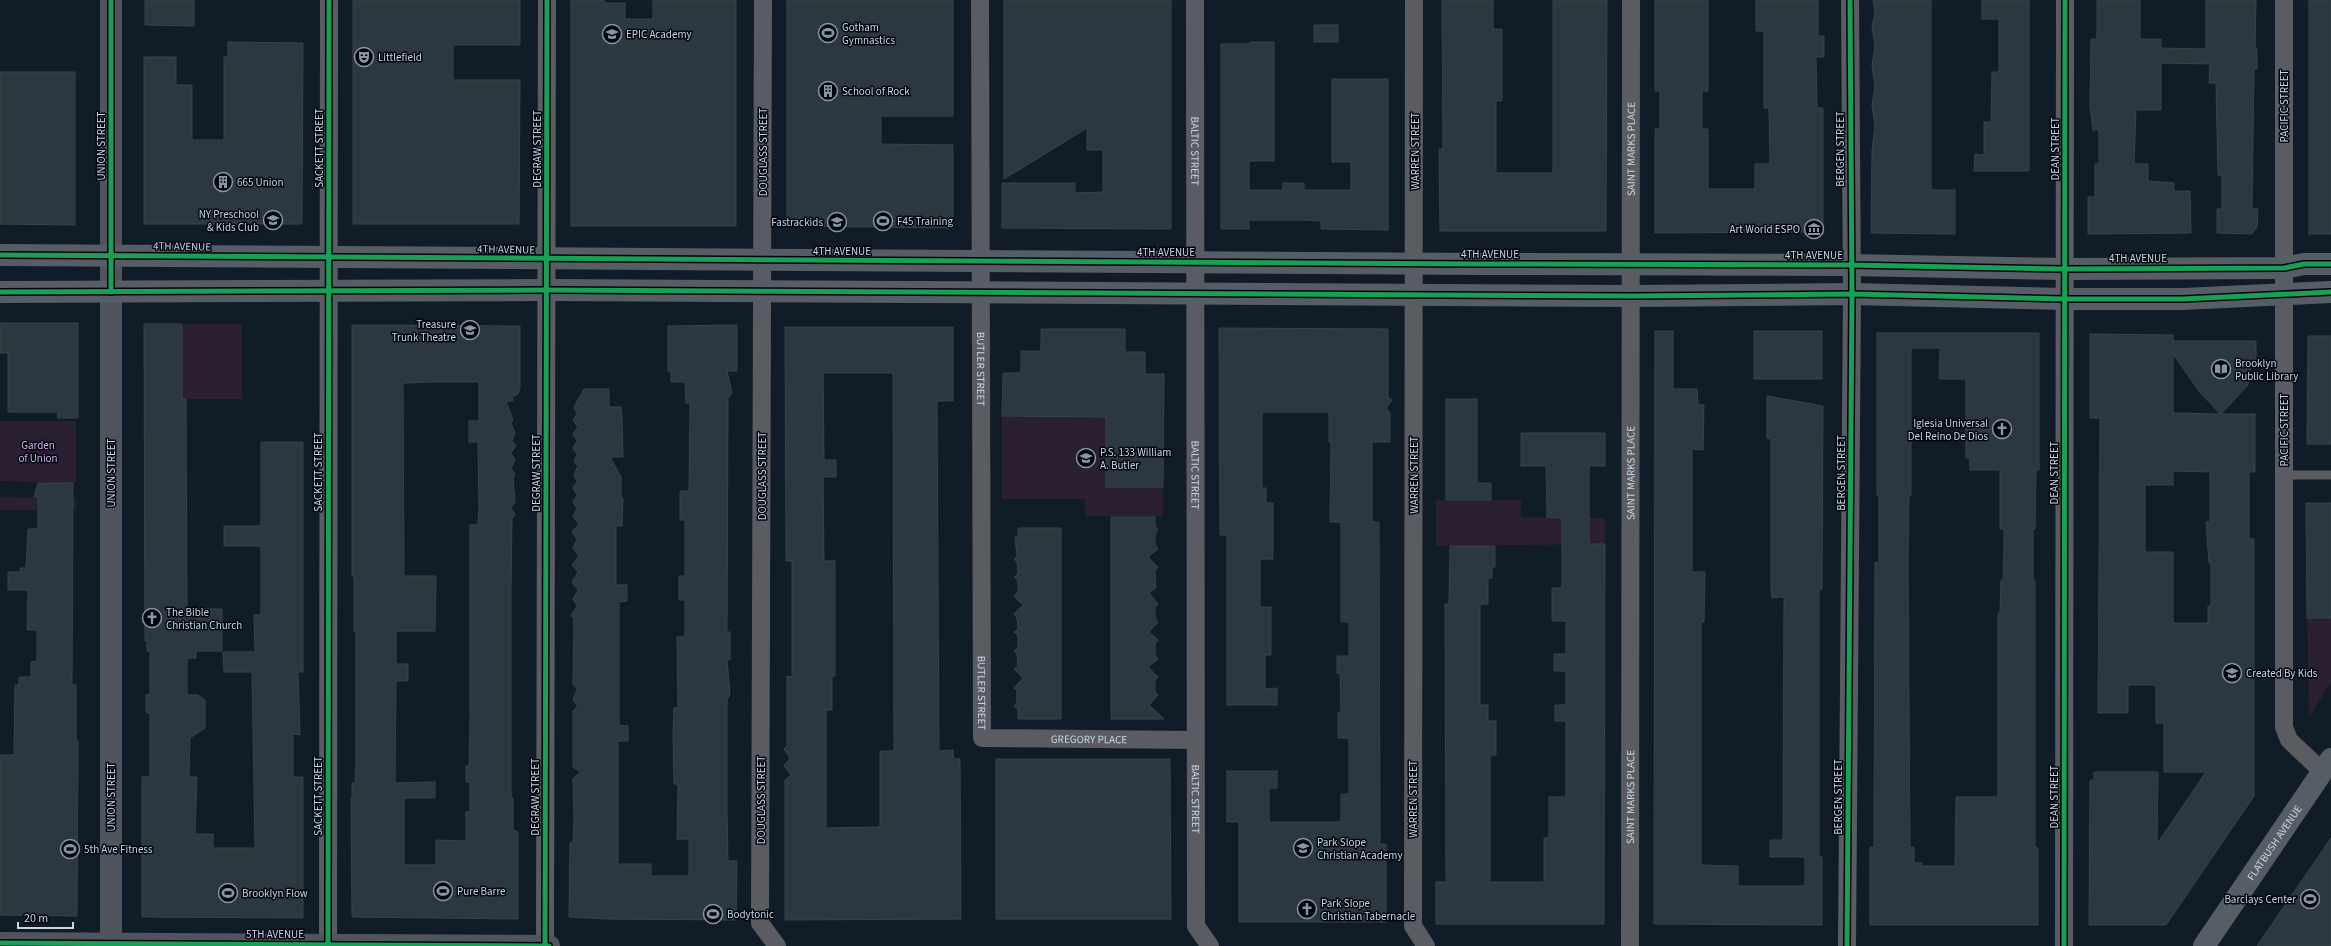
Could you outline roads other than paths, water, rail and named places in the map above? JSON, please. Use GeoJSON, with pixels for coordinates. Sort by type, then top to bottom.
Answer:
{"type":"FeatureCollection","features":[{"type":"Feature","properties":{"kind":"main road","name":"UNION STREET"},"geometry":{"type":"LineString","coordinates":[[111,0],[111,945]]}},
{"type":"Feature","properties":{"kind":"main road","name":"4TH AVENUE"},"geometry":{"type":"LineString","coordinates":[[0,255],[1415,264],[1850,264],[2065,269],[2284,268],[2304,264],[2331,264]]}},
{"type":"Feature","properties":{"kind":"main road"},"geometry":{"type":"LineString","coordinates":[[0,292],[547,290],[1632,296],[1852,294],[2064,299],[2183,299],[2331,292]]}},
{"type":"Feature","properties":{"kind":"main road","name":"FLATBUSH AVENUE"},"geometry":{"type":"LineString","coordinates":[[2204,946],[2327,765]]}},
{"type":"Feature","properties":{"kind":"main road","name":"5TH AVENUE"},"geometry":{"type":"LineString","coordinates":[[0,943],[111,945],[549,946]]}},
{"type":"Feature","properties":{"kind":"street","name":"SACKETT STREET"},"geometry":{"type":"LineString","coordinates":[[328,945],[329,0]]}},
{"type":"Feature","properties":{"kind":"street","name":"DEGRAW STREET"},"geometry":{"type":"LineString","coordinates":[[545,946],[547,0]]}},
{"type":"Feature","properties":{"kind":"street","name":"DOUGLASS STREET"},"geometry":{"type":"LineString","coordinates":[[763,0],[760,923],[777,946]]}},
{"type":"Feature","properties":{"kind":"street","name":"BUTLER STREET"},"geometry":{"type":"LineString","coordinates":[[980,0],[982,738]]}},
{"type":"Feature","properties":{"kind":"street","name":"BALTIC STREET"},"geometry":{"type":"LineString","coordinates":[[1195,0],[1196,926],[1210,946]]}},
{"type":"Feature","properties":{"kind":"street","name":"WARREN STREET"},"geometry":{"type":"LineString","coordinates":[[1414,0],[1415,295],[1413,926],[1426,946]]}},
{"type":"Feature","properties":{"kind":"street","name":"SAINT MARKS PLACE"},"geometry":{"type":"LineString","coordinates":[[1630,946],[1632,296],[1631,0]]}},
{"type":"Feature","properties":{"kind":"street","name":"BERGEN STREET"},"geometry":{"type":"LineString","coordinates":[[1847,946],[1852,294],[1850,264],[1850,0]]}},
{"type":"Feature","properties":{"kind":"street","name":"DEAN STREET"},"geometry":{"type":"LineString","coordinates":[[2064,946],[2065,0]]}},
{"type":"Feature","properties":{"kind":"street","name":"PACIFIC STREET"},"geometry":{"type":"LineString","coordinates":[[2284,0],[2284,727],[2289,740],[2327,765]]}},
{"type":"Feature","properties":{"kind":"street","name":"GREGORY PLACE"},"geometry":{"type":"LineString","coordinates":[[982,738],[1195,740]]}},
{"type":"Feature","properties":{"kind":"lane"},"geometry":{"type":"LineString","coordinates":[[2284,475],[2331,475]]}},
{"type":"Feature","properties":{"kind":"place","name":"Gotham Gymnastics"},"geometry":{"type":"Point","coordinates":[828,33]}},
{"type":"Feature","properties":{"kind":"place","name":"EPIC Academy"},"geometry":{"type":"Point","coordinates":[612,34]}},
{"type":"Feature","properties":{"kind":"place","name":"Littlefield"},"geometry":{"type":"Point","coordinates":[364,57]}},
{"type":"Feature","properties":{"kind":"place","name":"School of Rock"},"geometry":{"type":"Point","coordinates":[828,91]}},
{"type":"Feature","properties":{"kind":"place","name":"665 Union"},"geometry":{"type":"Point","coordinates":[223,182]}},
{"type":"Feature","properties":{"kind":"place","name":"NY Preschool & Kids Club"},"geometry":{"type":"Point","coordinates":[273,220]}},
{"type":"Feature","properties":{"kind":"place","name":"F45 Training"},"geometry":{"type":"Point","coordinates":[883,221]}},
{"type":"Feature","properties":{"kind":"place","name":"Fastrackids"},"geometry":{"type":"Point","coordinates":[837,222]}},
{"type":"Feature","properties":{"kind":"place","name":"Art World ESPO"},"geometry":{"type":"Point","coordinates":[1814,229]}},
{"type":"Feature","properties":{"kind":"place","name":"Treasure Trunk Theatre"},"geometry":{"type":"Point","coordinates":[470,330]}},
{"type":"Feature","properties":{"kind":"place","name":"Brooklyn Public Library"},"geometry":{"type":"Point","coordinates":[2221,369]}},
{"type":"Feature","properties":{"kind":"place","name":"Iglesia Universal Del Reino De Dios"},"geometry":{"type":"Point","coordinates":[2002,429]}},
{"type":"Feature","properties":{"kind":"place","name":"P.S. 133 William A. Butler"},"geometry":{"type":"Point","coordinates":[1086,458]}},
{"type":"Feature","properties":{"kind":"place","name":"The Bible Christian Church"},"geometry":{"type":"Point","coordinates":[152,618]}},
{"type":"Feature","properties":{"kind":"place","name":"Created By Kids"},"geometry":{"type":"Point","coordinates":[2232,673]}},
{"type":"Feature","properties":{"kind":"place","name":"Park Slope Christian Academy"},"geometry":{"type":"Point","coordinates":[1303,848]}},
{"type":"Feature","properties":{"kind":"place","name":"5th Ave Fitness"},"geometry":{"type":"Point","coordinates":[70,849]}},
{"type":"Feature","properties":{"kind":"place","name":"Pure Barre"},"geometry":{"type":"Point","coordinates":[443,891]}},
{"type":"Feature","properties":{"kind":"place","name":"Brooklyn Flow"},"geometry":{"type":"Point","coordinates":[228,893]}},
{"type":"Feature","properties":{"kind":"place","name":"Barclays Center"},"geometry":{"type":"Point","coordinates":[2310,899]}},
{"type":"Feature","properties":{"kind":"place","name":"Park Slope Christian Tabernacle"},"geometry":{"type":"Point","coordinates":[1307,909]}},
{"type":"Feature","properties":{"kind":"place","name":"Bodytonic"},"geometry":{"type":"Point","coordinates":[713,914]}},
{"type":"Feature","properties":{"kind":"park label","name":"Garden of Union"},"geometry":{"type":"Point","coordinates":[38,451]}}]}
